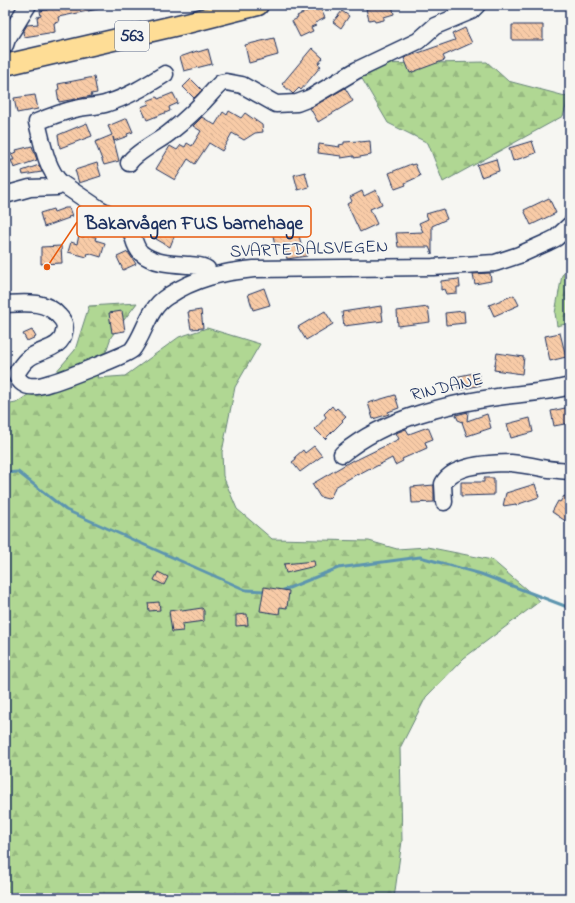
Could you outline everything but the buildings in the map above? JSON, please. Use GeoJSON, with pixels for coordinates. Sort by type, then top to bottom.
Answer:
{"type":"FeatureCollection","features":[{"type":"Feature","properties":{"kind":"main road","name":"563"},"geometry":{"type":"LineString","coordinates":[[6,61],[186,23],[258,5]]}},
{"type":"Feature","properties":{"kind":"street"},"geometry":{"type":"LineString","coordinates":[[5,45],[7,39],[28,5]]}},
{"type":"Feature","properties":{"kind":"street"},"geometry":{"type":"LineString","coordinates":[[129,163],[132,158],[185,121],[221,83],[226,82],[242,85],[276,104],[297,103],[310,98],[357,70],[418,41],[435,26],[471,11],[477,5]]}},
{"type":"Feature","properties":{"kind":"street"},"geometry":{"type":"LineString","coordinates":[[165,74],[137,90],[109,103],[101,106],[75,108],[52,115],[37,122],[45,156],[57,180],[98,208],[126,223],[130,227],[135,246],[146,257],[164,262],[200,266],[207,269],[209,276]]}},
{"type":"Feature","properties":{"kind":"street"},"geometry":{"type":"LineString","coordinates":[[5,195],[30,188],[57,187],[61,183]]}},
{"type":"Feature","properties":{"kind":"street","name":"SVARTEDALSVEGEN"},"geometry":{"type":"LineString","coordinates":[[5,304],[26,303],[47,306],[54,310],[64,321],[64,338],[61,342],[56,346],[34,354],[16,374],[19,381],[26,385],[35,386],[54,382],[130,352],[157,304],[180,289],[209,276],[228,272],[267,268],[433,267],[494,263],[519,255],[556,238],[570,225]]}},
{"type":"Feature","properties":{"kind":"street","name":"RINDANE"},"geometry":{"type":"LineString","coordinates":[[342,454],[366,436],[419,414],[466,402],[503,396],[551,391],[570,386]]}},
{"type":"Feature","properties":{"kind":"street"},"geometry":{"type":"LineString","coordinates":[[444,502],[444,481],[462,469],[485,464],[512,463],[570,471]]}},
{"type":"Feature","properties":{"kind":"green space"},"geometry":{"type":"Polygon","coordinates":[[[487,62],[508,81],[569,97],[563,116],[443,182],[428,143],[388,123],[361,77],[371,64],[487,62]]]}},
{"type":"Feature","properties":{"kind":"green space"},"geometry":{"type":"Polygon","coordinates":[[[570,268],[570,323],[557,326],[555,313],[562,275],[570,268]]]}},
{"type":"Feature","properties":{"kind":"green space"},"geometry":{"type":"Polygon","coordinates":[[[137,303],[111,337],[97,378],[125,376],[179,337],[207,328],[260,344],[235,387],[222,452],[223,476],[237,509],[272,539],[369,541],[397,549],[427,547],[492,560],[540,601],[464,658],[426,697],[400,748],[402,841],[394,898],[5,898],[5,405],[16,403],[48,381],[75,350],[89,306],[137,303]]]}},
{"type":"Feature","properties":{"kind":"waterway"},"geometry":{"type":"LineString","coordinates":[[5,473],[18,472],[66,510],[246,590],[266,591]]}},
{"type":"Feature","properties":{"kind":"waterway"},"geometry":{"type":"LineString","coordinates":[[279,592],[338,568],[420,557],[481,574],[570,608]]}},
{"type":"Feature","properties":{"kind":"place","name":"Bakarvågen FUS barnehage"},"geometry":{"type":"Point","coordinates":[47,267]}}]}
